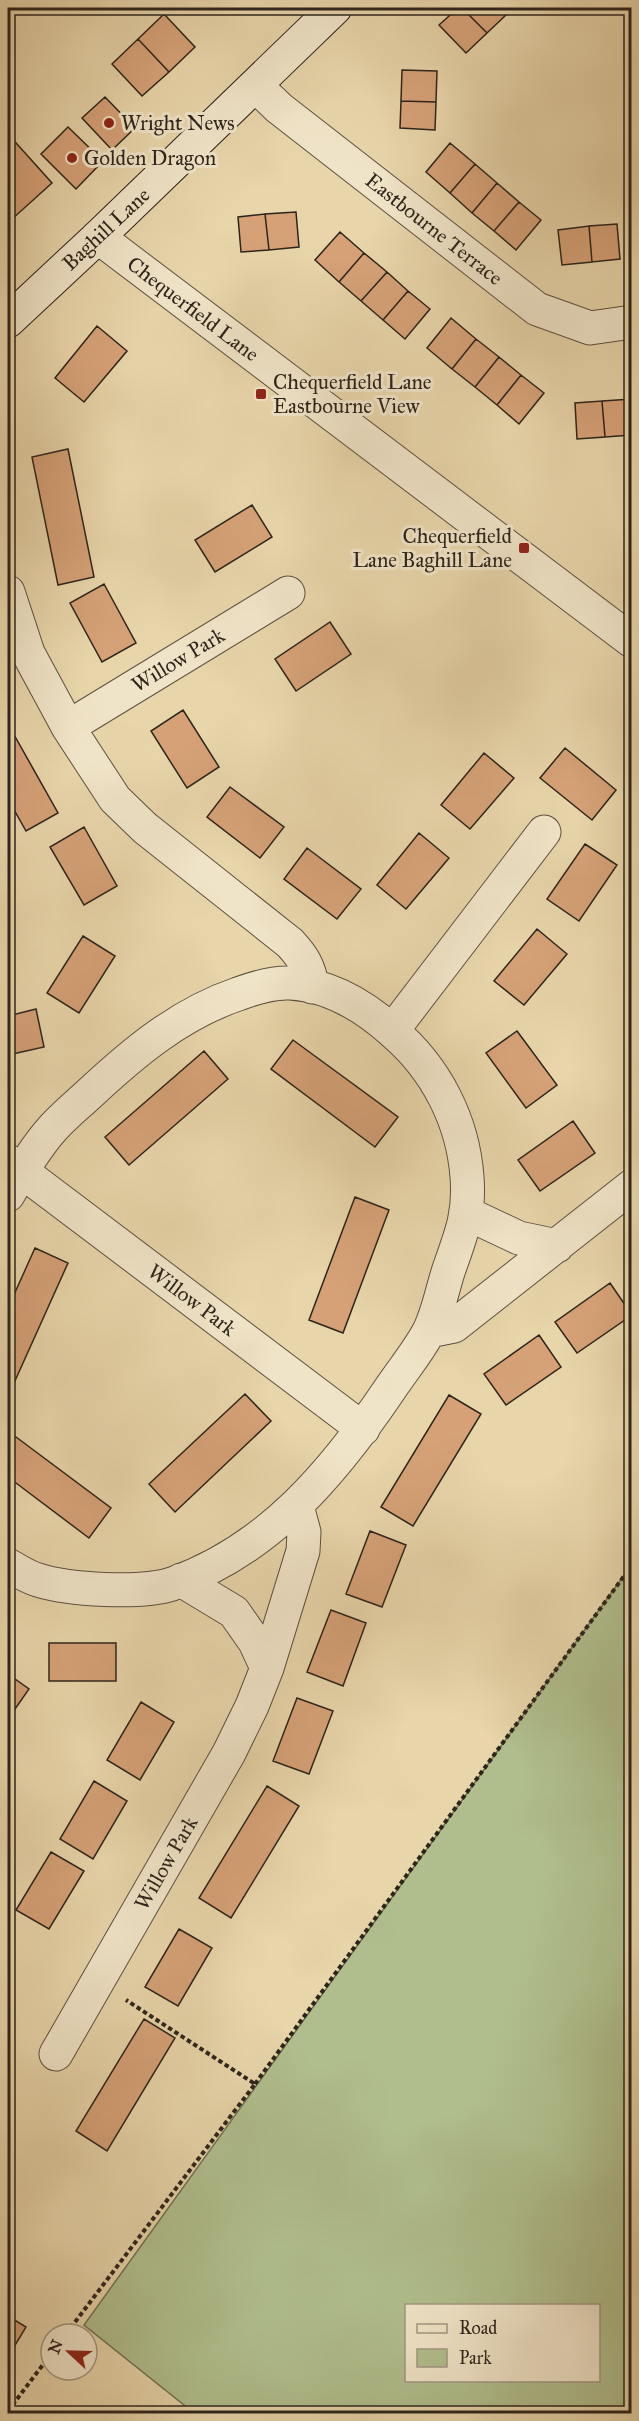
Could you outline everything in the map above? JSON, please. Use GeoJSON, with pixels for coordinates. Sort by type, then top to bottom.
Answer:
{"type":"FeatureCollection","features":[{"type":"Feature","properties":{"kind":"street","name":"Baghill Lane"},"geometry":{"type":"LineString","coordinates":[[8,321],[335,8]]}},
{"type":"Feature","properties":{"kind":"street","name":"Eastbourne Terrace"},"geometry":{"type":"LineString","coordinates":[[256,86],[279,108],[537,309],[590,328],[632,322]]}},
{"type":"Feature","properties":{"kind":"street","name":"Chequerfield Lane"},"geometry":{"type":"LineString","coordinates":[[98,237],[632,641]]}},
{"type":"Feature","properties":{"kind":"street"},"geometry":{"type":"LineString","coordinates":[[8,592],[28,653],[69,727],[115,799],[145,828],[290,943],[310,970],[312,987]]}},
{"type":"Feature","properties":{"kind":"street","name":"Willow Park"},"geometry":{"type":"LineString","coordinates":[[69,727],[288,593]]}},
{"type":"Feature","properties":{"kind":"street"},"geometry":{"type":"LineString","coordinates":[[392,1031],[544,832]]}},
{"type":"Feature","properties":{"kind":"street","name":"Willow Park"},"geometry":{"type":"LineString","coordinates":[[8,1565],[35,1580],[70,1588],[120,1589],[168,1585],[211,1568],[282,1520],[312,1491],[363,1429],[429,1331],[468,1214],[465,1155],[456,1119],[430,1072],[405,1042],[334,992],[290,983],[258,987],[209,1004],[153,1037],[115,1069],[53,1128],[12,1175],[363,1429]]}},
{"type":"Feature","properties":{"kind":"street"},"geometry":{"type":"LineString","coordinates":[[429,1331],[454,1326],[632,1186]]}},
{"type":"Feature","properties":{"kind":"street"},"geometry":{"type":"LineString","coordinates":[[468,1214],[519,1238],[557,1246]]}},
{"type":"Feature","properties":{"kind":"street","name":"Willow Park"},"geometry":{"type":"LineString","coordinates":[[56,2054],[229,1753],[252,1707],[280,1630],[303,1551],[304,1532],[297,1506]]}},
{"type":"Feature","properties":{"kind":"street"},"geometry":{"type":"LineString","coordinates":[[181,1580],[234,1612],[255,1642],[267,1668]]}},
{"type":"Feature","properties":{"kind":"path"},"geometry":{"type":"LineString","coordinates":[[75,2322],[255,2084],[632,1565]]}},
{"type":"Feature","properties":{"kind":"path"},"geometry":{"type":"LineString","coordinates":[[97,1982],[255,2084]]}},
{"type":"Feature","properties":{"kind":"path"},"geometry":{"type":"LineString","coordinates":[[8,2411],[39,2370]]}},
{"type":"Feature","properties":{"kind":"green space"},"geometry":{"type":"Polygon","coordinates":[[[630,1567],[631,2413],[194,2413],[99,2337],[99,2322],[86,2322],[630,1567]]]}},
{"type":"Feature","properties":{"kind":"building"},"geometry":{"type":"Polygon","coordinates":[[[458,8],[462,8],[487,33],[466,53],[439,25],[458,8]]]}},
{"type":"Feature","properties":{"kind":"building"},"geometry":{"type":"Polygon","coordinates":[[[462,8],[501,8],[507,14],[487,33],[462,8]]]}},
{"type":"Feature","properties":{"kind":"building"},"geometry":{"type":"Polygon","coordinates":[[[501,8],[514,8],[507,14],[501,8]]]}},
{"type":"Feature","properties":{"kind":"building"},"geometry":{"type":"Polygon","coordinates":[[[164,14],[195,47],[169,72],[138,39],[164,14]]]}},
{"type":"Feature","properties":{"kind":"building"},"geometry":{"type":"Polygon","coordinates":[[[138,39],[169,72],[142,96],[112,64],[138,39]]]}},
{"type":"Feature","properties":{"kind":"building"},"geometry":{"type":"Polygon","coordinates":[[[402,70],[437,71],[436,102],[401,101],[402,70]]]}},
{"type":"Feature","properties":{"kind":"building","name":"Wright News"},"geometry":{"type":"Polygon","coordinates":[[[105,97],[135,128],[112,150],[82,118],[105,97]]]}},
{"type":"Feature","properties":{"kind":"building"},"geometry":{"type":"Polygon","coordinates":[[[401,101],[436,102],[435,130],[400,128],[401,101]]]}},
{"type":"Feature","properties":{"kind":"building","name":"Golden Dragon"},"geometry":{"type":"Polygon","coordinates":[[[68,127],[103,161],[76,189],[41,154],[68,127]]]}},
{"type":"Feature","properties":{"kind":"building"},"geometry":{"type":"Polygon","coordinates":[[[8,134],[52,183],[11,220],[8,216],[8,134]]]}},
{"type":"Feature","properties":{"kind":"building"},"geometry":{"type":"Polygon","coordinates":[[[450,143],[475,164],[450,193],[426,172],[450,143]]]}},
{"type":"Feature","properties":{"kind":"building"},"geometry":{"type":"Polygon","coordinates":[[[475,164],[497,183],[472,213],[450,193],[475,164]]]}},
{"type":"Feature","properties":{"kind":"building"},"geometry":{"type":"Polygon","coordinates":[[[497,183],[519,202],[494,231],[472,213],[497,183]]]}},
{"type":"Feature","properties":{"kind":"building"},"geometry":{"type":"Polygon","coordinates":[[[519,202],[541,220],[516,250],[494,231],[519,202]]]}},
{"type":"Feature","properties":{"kind":"building"},"geometry":{"type":"Polygon","coordinates":[[[296,212],[299,247],[269,250],[265,214],[296,212]]]}},
{"type":"Feature","properties":{"kind":"building"},"geometry":{"type":"Polygon","coordinates":[[[265,214],[269,250],[241,252],[238,217],[265,214]]]}},
{"type":"Feature","properties":{"kind":"building"},"geometry":{"type":"Polygon","coordinates":[[[617,224],[620,259],[592,262],[589,226],[617,224]]]}},
{"type":"Feature","properties":{"kind":"building"},"geometry":{"type":"Polygon","coordinates":[[[589,226],[592,262],[562,265],[558,230],[589,226]]]}},
{"type":"Feature","properties":{"kind":"building"},"geometry":{"type":"Polygon","coordinates":[[[340,232],[364,253],[339,282],[315,260],[340,232]]]}},
{"type":"Feature","properties":{"kind":"building"},"geometry":{"type":"Polygon","coordinates":[[[364,253],[387,272],[361,301],[339,282],[364,253]]]}},
{"type":"Feature","properties":{"kind":"building"},"geometry":{"type":"Polygon","coordinates":[[[387,272],[408,291],[383,320],[361,301],[387,272]]]}},
{"type":"Feature","properties":{"kind":"building"},"geometry":{"type":"Polygon","coordinates":[[[408,291],[430,309],[405,339],[383,320],[408,291]]]}},
{"type":"Feature","properties":{"kind":"building"},"geometry":{"type":"Polygon","coordinates":[[[451,318],[476,339],[452,369],[427,348],[451,318]]]}},
{"type":"Feature","properties":{"kind":"building"},"geometry":{"type":"Polygon","coordinates":[[[97,326],[127,351],[84,402],[55,378],[97,326]]]}},
{"type":"Feature","properties":{"kind":"building"},"geometry":{"type":"Polygon","coordinates":[[[476,339],[499,357],[475,387],[452,369],[476,339]]]}},
{"type":"Feature","properties":{"kind":"building"},"geometry":{"type":"Polygon","coordinates":[[[499,357],[521,375],[497,405],[475,387],[499,357]]]}},
{"type":"Feature","properties":{"kind":"building"},"geometry":{"type":"Polygon","coordinates":[[[521,375],[544,393],[519,424],[497,405],[521,375]]]}},
{"type":"Feature","properties":{"kind":"building"},"geometry":{"type":"Polygon","coordinates":[[[632,399],[632,435],[605,437],[602,401],[632,399]]]}},
{"type":"Feature","properties":{"kind":"building"},"geometry":{"type":"Polygon","coordinates":[[[602,401],[605,437],[577,439],[575,403],[602,401]]]}},
{"type":"Feature","properties":{"kind":"building"},"geometry":{"type":"Polygon","coordinates":[[[68,449],[94,577],[58,585],[32,457],[68,449]]]}},
{"type":"Feature","properties":{"kind":"building"},"geometry":{"type":"Polygon","coordinates":[[[252,505],[272,537],[215,572],[195,540],[252,505]]]}},
{"type":"Feature","properties":{"kind":"building"},"geometry":{"type":"Polygon","coordinates":[[[104,584],[136,643],[102,662],[70,603],[104,584]]]}},
{"type":"Feature","properties":{"kind":"building"},"geometry":{"type":"Polygon","coordinates":[[[330,622],[351,654],[296,691],[275,659],[330,622]]]}},
{"type":"Feature","properties":{"kind":"building"},"geometry":{"type":"Polygon","coordinates":[[[183,710],[219,767],[187,788],[151,731],[183,710]]]}},
{"type":"Feature","properties":{"kind":"building"},"geometry":{"type":"Polygon","coordinates":[[[8,724],[58,813],[26,831],[8,799],[8,724]]]}},
{"type":"Feature","properties":{"kind":"building"},"geometry":{"type":"Polygon","coordinates":[[[565,748],[616,790],[592,820],[540,778],[565,748]]]}},
{"type":"Feature","properties":{"kind":"building"},"geometry":{"type":"Polygon","coordinates":[[[484,753],[514,778],[470,829],[441,805],[484,753]]]}},
{"type":"Feature","properties":{"kind":"building"},"geometry":{"type":"Polygon","coordinates":[[[230,787],[284,827],[260,858],[207,817],[230,787]]]}},
{"type":"Feature","properties":{"kind":"building"},"geometry":{"type":"Polygon","coordinates":[[[84,827],[117,886],[84,905],[50,847],[84,827]]]}},
{"type":"Feature","properties":{"kind":"building"},"geometry":{"type":"Polygon","coordinates":[[[419,833],[449,858],[406,909],[377,885],[419,833]]]}},
{"type":"Feature","properties":{"kind":"building"},"geometry":{"type":"Polygon","coordinates":[[[585,844],[617,865],[579,921],[547,899],[585,844]]]}},
{"type":"Feature","properties":{"kind":"building"},"geometry":{"type":"Polygon","coordinates":[[[307,848],[361,889],[337,919],[284,879],[307,848]]]}},
{"type":"Feature","properties":{"kind":"building"},"geometry":{"type":"Polygon","coordinates":[[[537,929],[567,954],[524,1005],[494,981],[537,929]]]}},
{"type":"Feature","properties":{"kind":"building"},"geometry":{"type":"Polygon","coordinates":[[[83,936],[115,956],[79,1013],[47,993],[83,936]]]}},
{"type":"Feature","properties":{"kind":"building"},"geometry":{"type":"Polygon","coordinates":[[[36,1009],[44,1047],[8,1055],[8,1016],[36,1009]]]}},
{"type":"Feature","properties":{"kind":"building"},"geometry":{"type":"Polygon","coordinates":[[[517,1031],[557,1085],[526,1108],[486,1053],[517,1031]]]}},
{"type":"Feature","properties":{"kind":"building"},"geometry":{"type":"Polygon","coordinates":[[[293,1040],[398,1117],[375,1147],[271,1069],[293,1040]]]}},
{"type":"Feature","properties":{"kind":"building"},"geometry":{"type":"Polygon","coordinates":[[[204,1051],[228,1079],[129,1165],[105,1137],[204,1051]]]}},
{"type":"Feature","properties":{"kind":"building"},"geometry":{"type":"Polygon","coordinates":[[[573,1121],[595,1153],[540,1191],[518,1160],[573,1121]]]}},
{"type":"Feature","properties":{"kind":"building"},"geometry":{"type":"Polygon","coordinates":[[[355,1197],[389,1210],[343,1333],[309,1320],[355,1197]]]}},
{"type":"Feature","properties":{"kind":"building"},"geometry":{"type":"Polygon","coordinates":[[[35,1248],[68,1263],[14,1383],[8,1380],[8,1308],[35,1248]]]}},
{"type":"Feature","properties":{"kind":"building"},"geometry":{"type":"Polygon","coordinates":[[[610,1283],[632,1315],[577,1353],[555,1322],[610,1283]]]}},
{"type":"Feature","properties":{"kind":"building"},"geometry":{"type":"Polygon","coordinates":[[[539,1335],[561,1367],[506,1405],[484,1374],[539,1335]]]}},
{"type":"Feature","properties":{"kind":"building"},"geometry":{"type":"Polygon","coordinates":[[[245,1394],[271,1421],[175,1512],[149,1484],[245,1394]]]}},
{"type":"Feature","properties":{"kind":"building"},"geometry":{"type":"Polygon","coordinates":[[[449,1395],[481,1414],[413,1526],[381,1507],[449,1395]]]}},
{"type":"Feature","properties":{"kind":"building"},"geometry":{"type":"Polygon","coordinates":[[[8,1431],[111,1508],[89,1538],[8,1477],[8,1431]]]}},
{"type":"Feature","properties":{"kind":"building"},"geometry":{"type":"Polygon","coordinates":[[[370,1531],[406,1545],[382,1607],[346,1594],[370,1531]]]}},
{"type":"Feature","properties":{"kind":"building"},"geometry":{"type":"Polygon","coordinates":[[[331,1610],[366,1623],[343,1686],[307,1672],[331,1610]]]}},
{"type":"Feature","properties":{"kind":"building"},"geometry":{"type":"Polygon","coordinates":[[[49,1643],[116,1643],[116,1681],[49,1681],[49,1643]]]}},
{"type":"Feature","properties":{"kind":"building"},"geometry":{"type":"Polygon","coordinates":[[[8,1674],[29,1689],[8,1719],[8,1674]]]}},
{"type":"Feature","properties":{"kind":"building"},"geometry":{"type":"Polygon","coordinates":[[[297,1698],[333,1711],[309,1774],[273,1761],[297,1698]]]}},
{"type":"Feature","properties":{"kind":"building"},"geometry":{"type":"Polygon","coordinates":[[[141,1702],[174,1722],[140,1780],[107,1760],[141,1702]]]}},
{"type":"Feature","properties":{"kind":"building"},"geometry":{"type":"Polygon","coordinates":[[[94,1781],[127,1801],[93,1859],[60,1839],[94,1781]]]}},
{"type":"Feature","properties":{"kind":"building"},"geometry":{"type":"Polygon","coordinates":[[[267,1786],[299,1806],[231,1918],[199,1898],[267,1786]]]}},
{"type":"Feature","properties":{"kind":"building"},"geometry":{"type":"Polygon","coordinates":[[[51,1852],[84,1871],[49,1929],[16,1910],[51,1852]]]}},
{"type":"Feature","properties":{"kind":"building"},"geometry":{"type":"Polygon","coordinates":[[[179,1929],[212,1948],[178,2006],[145,1987],[179,1929]]]}},
{"type":"Feature","properties":{"kind":"building"},"geometry":{"type":"Polygon","coordinates":[[[144,2019],[175,2038],[107,2151],[76,2131],[144,2019]]]}},
{"type":"Feature","properties":{"kind":"building"},"geometry":{"type":"Polygon","coordinates":[[[8,2316],[26,2327],[8,2357],[8,2316]]]}},
{"type":"Feature","properties":{"kind":"place","name":"Wright News"},"geometry":{"type":"Point","coordinates":[109,123]}},
{"type":"Feature","properties":{"kind":"place","name":"Golden Dragon"},"geometry":{"type":"Point","coordinates":[72,158]}},
{"type":"Feature","properties":{"kind":"place","name":"Chequerfield Lane Eastbourne View"},"geometry":{"type":"Point","coordinates":[261,394]}},
{"type":"Feature","properties":{"kind":"place","name":"Chequerfield Lane Baghill Lane"},"geometry":{"type":"Point","coordinates":[524,548]}}]}
